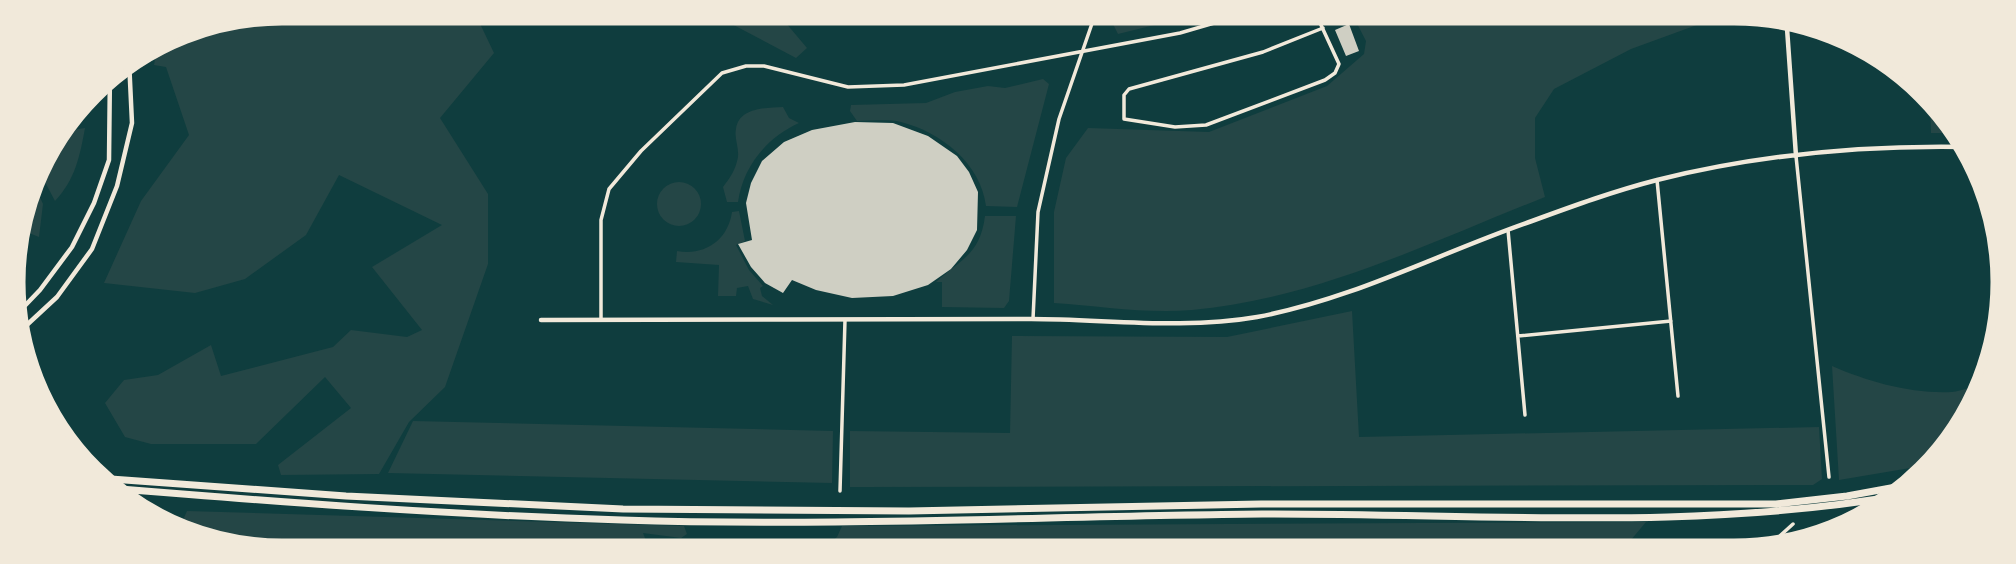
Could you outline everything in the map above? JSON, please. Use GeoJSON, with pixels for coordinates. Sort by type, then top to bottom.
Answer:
{"type":"FeatureCollection","features":[{"type":"Feature","properties":{"kind":"highway"},"geometry":{"type":"LineString","coordinates":[[110,478],[346,496],[623,509],[909,511],[1261,504],[1776,504],[1895,487]]}},
{"type":"Feature","properties":{"kind":"highway"},"geometry":{"type":"LineString","coordinates":[[125,490],[345,507],[624,520],[881,522],[1262,514],[1766,513],[1881,498]]}},
{"type":"Feature","properties":{"kind":"street"},"geometry":{"type":"LineString","coordinates":[[1033,319],[1038,212],[1059,119],[1093,21]]}},
{"type":"Feature","properties":{"kind":"street"},"geometry":{"type":"LineString","coordinates":[[601,320],[601,220],[609,189],[641,151],[722,73],[746,66],[764,66],[833,84],[869,87],[956,77],[1180,33],[1221,21]]}},
{"type":"Feature","properties":{"kind":"street"},"geometry":{"type":"LineString","coordinates":[[1320,21],[1323,28],[1339,67],[1325,80],[1206,125],[1175,127],[1124,120],[1124,95],[1129,89],[1263,52],[1323,28]]}},
{"type":"Feature","properties":{"kind":"street"},"geometry":{"type":"LineString","coordinates":[[1787,26],[1829,477]]}},
{"type":"Feature","properties":{"kind":"street"},"geometry":{"type":"LineString","coordinates":[[25,327],[57,297],[92,249],[117,186],[132,123],[129,70]]}},
{"type":"Feature","properties":{"kind":"street"},"geometry":{"type":"LineString","coordinates":[[23,308],[64,258],[94,203],[109,160],[110,86]]}},
{"type":"Feature","properties":{"kind":"street"},"geometry":{"type":"LineString","coordinates":[[541,320],[1033,319],[1195,323],[1256,317],[1328,300],[1376,284],[1508,230],[1657,180],[1736,163],[1797,156],[1886,148],[1957,146]]}},
{"type":"Feature","properties":{"kind":"street"},"geometry":{"type":"LineString","coordinates":[[1657,180],[1678,396]]}},
{"type":"Feature","properties":{"kind":"street"},"geometry":{"type":"LineString","coordinates":[[1508,230],[1525,415]]}},
{"type":"Feature","properties":{"kind":"street"},"geometry":{"type":"LineString","coordinates":[[840,491],[845,320]]}},
{"type":"Feature","properties":{"kind":"street"},"geometry":{"type":"LineString","coordinates":[[1518,336],[1671,321]]}},
{"type":"Feature","properties":{"kind":"street"},"geometry":{"type":"LineString","coordinates":[[1776,540],[1793,524]]}},
{"type":"Feature","properties":{"kind":"shaded area"},"geometry":{"type":"Polygon","coordinates":[[[479,21],[494,53],[440,118],[488,194],[488,264],[445,387],[409,422],[379,474],[281,475],[278,465],[351,408],[325,377],[256,444],[151,444],[125,437],[105,403],[124,380],[158,375],[211,345],[221,376],[333,347],[351,330],[407,337],[422,330],[372,267],[442,225],[339,175],[306,235],[245,279],[195,293],[104,283],[141,201],[189,135],[166,67],[154,65],[156,54],[182,41],[214,30],[248,23],[479,21]]]}},
{"type":"Feature","properties":{"kind":"shaded area"},"geometry":{"type":"Polygon","coordinates":[[[726,21],[784,21],[807,48],[796,58],[726,21]]]}},
{"type":"Feature","properties":{"kind":"shaded area"},"geometry":{"type":"Polygon","coordinates":[[[1112,21],[1171,21],[1118,34],[1112,21]]]}},
{"type":"Feature","properties":{"kind":"shaded area"},"geometry":{"type":"Polygon","coordinates":[[[1356,21],[1708,21],[1631,49],[1554,89],[1535,118],[1535,158],[1545,197],[1372,266],[1283,294],[1238,304],[1158,311],[1054,303],[1054,212],[1066,158],[1088,128],[1209,132],[1327,86],[1364,54],[1366,41],[1356,21]]]}},
{"type":"Feature","properties":{"kind":"shaded area"},"geometry":{"type":"Polygon","coordinates":[[[1043,79],[1049,84],[1017,207],[986,206],[983,191],[967,164],[957,152],[930,133],[896,121],[857,121],[850,111],[851,105],[926,103],[955,92],[988,86],[1005,88],[1043,79]]]}},
{"type":"Feature","properties":{"kind":"shaded area"},"geometry":{"type":"Polygon","coordinates":[[[783,107],[789,118],[799,123],[767,145],[745,177],[738,202],[727,202],[723,187],[737,161],[738,122],[742,116],[755,110],[783,107]]]}},
{"type":"Feature","properties":{"kind":"shaded area"},"geometry":{"type":"Polygon","coordinates":[[[1930,110],[1948,133],[1931,133],[1930,110]]]}},
{"type":"Feature","properties":{"kind":"shaded area"},"geometry":{"type":"Polygon","coordinates":[[[85,128],[72,176],[55,201],[43,178],[70,130],[85,128]]]}},
{"type":"Feature","properties":{"kind":"shaded area"},"geometry":{"type":"Polygon","coordinates":[[[679,182],[695,188],[701,204],[695,220],[679,226],[663,220],[657,204],[663,188],[679,182]]]}},
{"type":"Feature","properties":{"kind":"shaded area"},"geometry":{"type":"Polygon","coordinates":[[[37,192],[43,204],[39,237],[26,232],[37,192]]]}},
{"type":"Feature","properties":{"kind":"shaded area"},"geometry":{"type":"Polygon","coordinates":[[[739,211],[745,241],[736,245],[749,270],[763,286],[760,288],[762,296],[773,305],[753,299],[748,286],[737,288],[736,296],[718,296],[719,265],[676,262],[677,251],[697,251],[714,244],[726,231],[732,212],[739,211]]]}},
{"type":"Feature","properties":{"kind":"shaded area"},"geometry":{"type":"Polygon","coordinates":[[[985,216],[1016,216],[1009,301],[1004,308],[942,307],[942,282],[936,282],[974,248],[979,240],[985,216]]]}},
{"type":"Feature","properties":{"kind":"shaded area"},"geometry":{"type":"Polygon","coordinates":[[[1352,311],[1359,437],[1819,427],[1822,479],[1813,485],[850,487],[850,431],[1010,433],[1012,336],[1227,337],[1352,311]]]}},
{"type":"Feature","properties":{"kind":"shaded area"},"geometry":{"type":"Polygon","coordinates":[[[1832,366],[1875,382],[1906,389],[1952,392],[1973,387],[1951,427],[1919,466],[1839,480],[1832,366]]]}},
{"type":"Feature","properties":{"kind":"shaded area"},"geometry":{"type":"Polygon","coordinates":[[[413,421],[833,431],[832,483],[388,473],[413,421]]]}},
{"type":"Feature","properties":{"kind":"shaded area"},"geometry":{"type":"Polygon","coordinates":[[[187,511],[684,526],[687,534],[681,538],[643,533],[647,543],[282,543],[231,538],[182,523],[187,511]]]}},
{"type":"Feature","properties":{"kind":"shaded area"},"geometry":{"type":"Polygon","coordinates":[[[1646,522],[1628,543],[830,543],[837,537],[842,526],[1646,522]]]}},
{"type":"Feature","properties":{"kind":"building"},"geometry":{"type":"Polygon","coordinates":[[[1349,24],[1359,51],[1346,56],[1335,30],[1349,24]]]}},
{"type":"Feature","properties":{"kind":"building"},"geometry":{"type":"Polygon","coordinates":[[[855,122],[893,123],[928,136],[957,156],[969,172],[978,192],[977,230],[967,250],[951,269],[928,285],[893,296],[852,298],[816,290],[792,280],[783,293],[765,283],[751,267],[738,244],[752,240],[746,203],[751,183],[762,161],[784,142],[812,130],[855,122]]]}}]}
